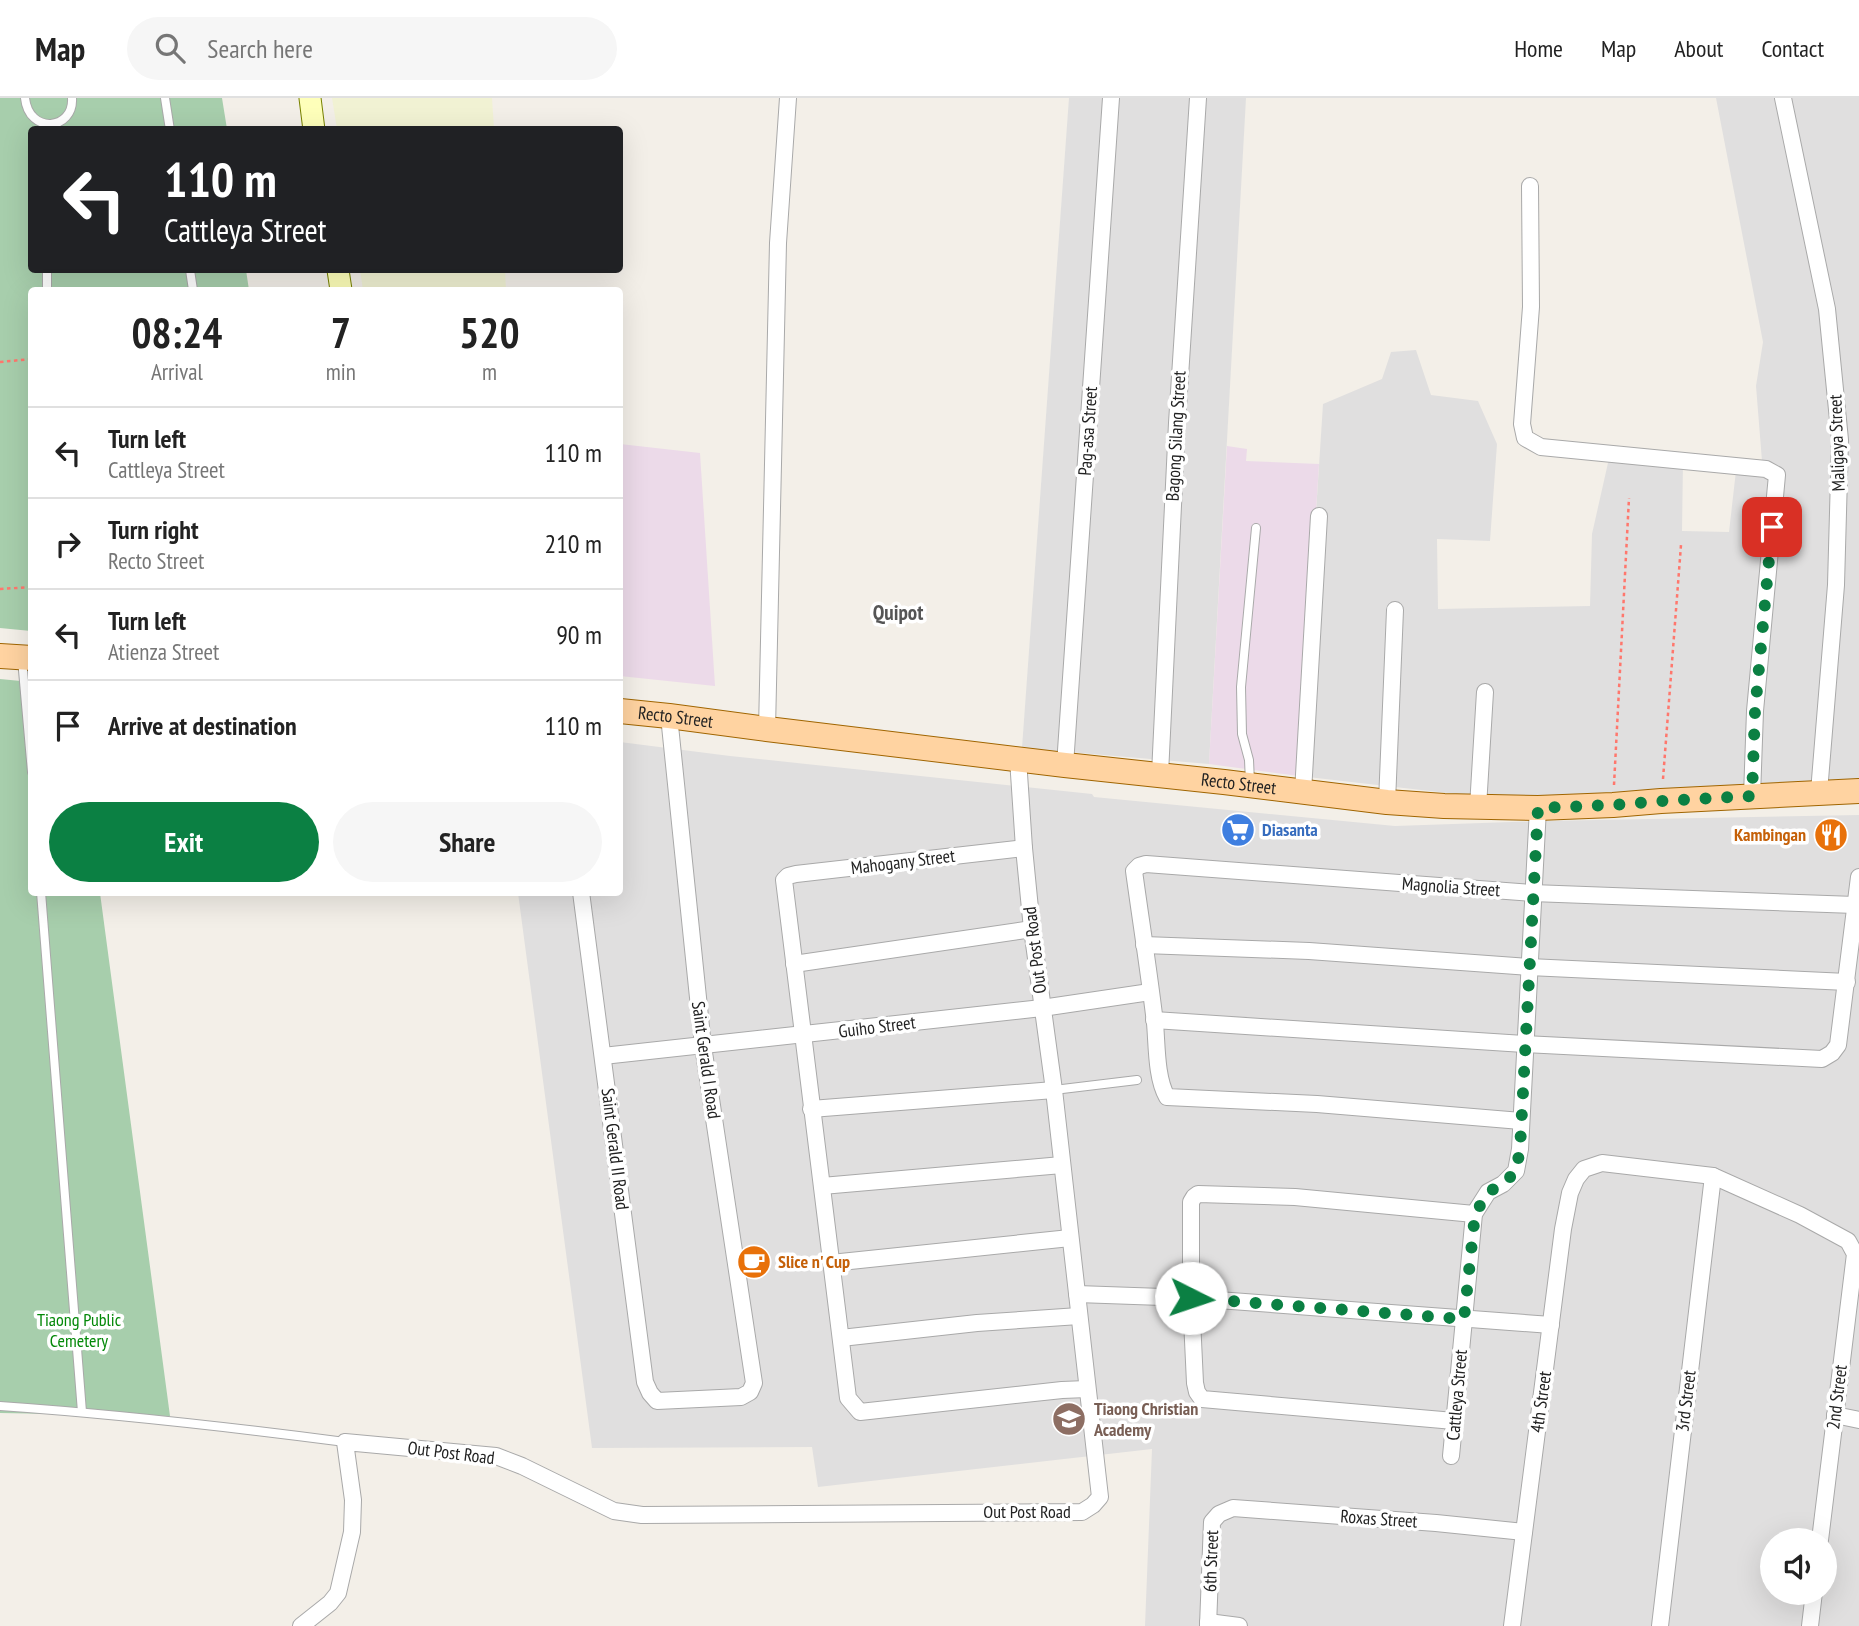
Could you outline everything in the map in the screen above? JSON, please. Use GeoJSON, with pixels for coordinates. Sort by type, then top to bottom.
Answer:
{"type":"FeatureCollection","features":[{"type":"Feature","properties":{"kind":"main road","name":"Recto Street"},"geometry":{"type":"LineString","coordinates":[[623,711],[1387,802],[1538,808],[1859,791]]}},
{"type":"Feature","properties":{"kind":"street"},"geometry":{"type":"LineString","coordinates":[[310,98],[314,126]]}},
{"type":"Feature","properties":{"kind":"street"},"geometry":{"type":"LineString","coordinates":[[767,729],[778,243],[788,98]]}},
{"type":"Feature","properties":{"kind":"street","name":"Pag-asa Street"},"geometry":{"type":"LineString","coordinates":[[1065,765],[1111,98]]}},
{"type":"Feature","properties":{"kind":"street","name":"Bagong Silang Street"},"geometry":{"type":"LineString","coordinates":[[1160,775],[1177,423],[1198,98]]}},
{"type":"Feature","properties":{"kind":"street","name":"Maligaya Street"},"geometry":{"type":"LineString","coordinates":[[1783,98],[1827,309],[1840,440],[1836,585],[1819,792]]}},
{"type":"Feature","properties":{"kind":"street"},"geometry":{"type":"LineString","coordinates":[[1530,186],[1531,307],[1522,424],[1525,438],[1541,447],[1766,469],[1777,475],[1755,711],[1752,796]]}},
{"type":"Feature","properties":{"kind":"street"},"geometry":{"type":"LineString","coordinates":[[1303,792],[1320,516]]}},
{"type":"Feature","properties":{"kind":"street"},"geometry":{"type":"LineString","coordinates":[[1387,802],[1395,610]]}},
{"type":"Feature","properties":{"kind":"street"},"geometry":{"type":"LineString","coordinates":[[1478,807],[1485,692]]}},
{"type":"Feature","properties":{"kind":"street","name":"Saint Gerald I Road"},"geometry":{"type":"LineString","coordinates":[[657,1401],[741,1397],[750,1392],[754,1383],[703,1046],[669,716]]}},
{"type":"Feature","properties":{"kind":"street","name":"Out Post Road"},"geometry":{"type":"LineString","coordinates":[[345,1442],[496,1456],[614,1511],[642,1515],[1082,1511],[1093,1505],[1100,1497],[1054,1090],[1032,929],[1018,759]]}},
{"type":"Feature","properties":{"kind":"street"},"geometry":{"type":"LineString","coordinates":[[1454,1421],[1202,1399],[1195,1383],[1191,1298],[1191,1202],[1198,1194],[1294,1198],[1475,1214],[1488,1192],[1503,1184],[1516,1171],[1520,1149],[1538,808]]}},
{"type":"Feature","properties":{"kind":"street","name":"Mahogany Street"},"geometry":{"type":"LineString","coordinates":[[794,964],[784,880],[788,876],[1024,848]]}},
{"type":"Feature","properties":{"kind":"street","name":"Magnolia Street"},"geometry":{"type":"LineString","coordinates":[[1144,945],[1134,872],[1139,866],[1146,864],[1532,893],[1855,905]]}},
{"type":"Feature","properties":{"kind":"street"},"geometry":{"type":"LineString","coordinates":[[1154,1020],[1524,1044],[1822,1059],[1838,1045],[1859,877]]}},
{"type":"Feature","properties":{"kind":"street","name":"Saint Gerald II Road"},"geometry":{"type":"LineString","coordinates":[[582,896],[645,1382],[657,1401]]}},
{"type":"Feature","properties":{"kind":"street"},"geometry":{"type":"LineString","coordinates":[[1032,929],[794,964],[811,1109],[848,1398],[860,1412],[1087,1389]]}},
{"type":"Feature","properties":{"kind":"street"},"geometry":{"type":"LineString","coordinates":[[1521,1121],[1317,1104],[1167,1097],[1162,1090],[1160,1078],[1144,945],[1309,951],[1529,967],[1847,982]]}},
{"type":"Feature","properties":{"kind":"street","name":"Guiho Street"},"geometry":{"type":"LineString","coordinates":[[603,1056],[1042,1008],[1150,992]]}},
{"type":"Feature","properties":{"kind":"street"},"geometry":{"type":"LineString","coordinates":[[811,1109],[1054,1090]]}},
{"type":"Feature","properties":{"kind":"street","name":"4th Street"},"geometry":{"type":"LineString","coordinates":[[1512,1626],[1563,1229],[1570,1193],[1576,1179],[1584,1168],[1602,1163],[1713,1176]]}},
{"type":"Feature","properties":{"kind":"street"},"geometry":{"type":"LineString","coordinates":[[821,1186],[1062,1165]]}},
{"type":"Feature","properties":{"kind":"street"},"geometry":{"type":"LineString","coordinates":[[1713,1176],[1800,1215],[1848,1241],[1857,1255]]}},
{"type":"Feature","properties":{"kind":"street","name":"3rd Street"},"geometry":{"type":"LineString","coordinates":[[1660,1626],[1713,1176]]}},
{"type":"Feature","properties":{"kind":"street","name":"Cattleya Street"},"geometry":{"type":"LineString","coordinates":[[1451,1456],[1475,1214]]}},
{"type":"Feature","properties":{"kind":"street"},"geometry":{"type":"LineString","coordinates":[[831,1263],[1070,1238]]}},
{"type":"Feature","properties":{"kind":"street","name":"2nd Street"},"geometry":{"type":"LineString","coordinates":[[1821,1528],[1857,1255]]}},
{"type":"Feature","properties":{"kind":"street"},"geometry":{"type":"LineString","coordinates":[[1077,1294],[1191,1298],[1551,1325]]}},
{"type":"Feature","properties":{"kind":"street"},"geometry":{"type":"LineString","coordinates":[[841,1338],[977,1323],[1079,1316]]}},
{"type":"Feature","properties":{"kind":"street"},"geometry":{"type":"LineString","coordinates":[[1835,1415],[1859,1420]]}},
{"type":"Feature","properties":{"kind":"street"},"geometry":{"type":"LineString","coordinates":[[301,1626],[330,1603],[338,1593],[352,1532],[353,1500],[345,1442]]}},
{"type":"Feature","properties":{"kind":"street","name":"Roxas Street"},"geometry":{"type":"LineString","coordinates":[[1233,1508],[1524,1532]]}},
{"type":"Feature","properties":{"kind":"street","name":"6th Street"},"geometry":{"type":"LineString","coordinates":[[1208,1624],[1212,1522],[1219,1514],[1233,1508]]}},
{"type":"Feature","properties":{"kind":"street"},"geometry":{"type":"LineString","coordinates":[[1810,1626],[1812,1605]]}},
{"type":"Feature","properties":{"kind":"street"},"geometry":{"type":"LineString","coordinates":[[1208,1624],[1239,1626]]}},
{"type":"Feature","properties":{"kind":"lane"},"geometry":{"type":"LineString","coordinates":[[25,98],[30,116],[44,126]]}},
{"type":"Feature","properties":{"kind":"lane"},"geometry":{"type":"LineString","coordinates":[[49,126],[64,119],[69,112],[72,98]]}},
{"type":"Feature","properties":{"kind":"lane"},"geometry":{"type":"LineString","coordinates":[[165,98],[169,126]]}},
{"type":"Feature","properties":{"kind":"lane"},"geometry":{"type":"LineString","coordinates":[[1250,785],[1249,760],[1242,734],[1241,687],[1256,528]]}},
{"type":"Feature","properties":{"kind":"lane"},"geometry":{"type":"LineString","coordinates":[[18,657],[28,739]]}},
{"type":"Feature","properties":{"kind":"lane"},"geometry":{"type":"LineString","coordinates":[[41,896],[82,1412]]}},
{"type":"Feature","properties":{"kind":"lane"},"geometry":{"type":"LineString","coordinates":[[1054,1090],[1137,1080]]}},
{"type":"Feature","properties":{"kind":"lane"},"geometry":{"type":"LineString","coordinates":[[0,1406],[236,1428],[345,1442]]}},
{"type":"Feature","properties":{"kind":"path"},"geometry":{"type":"LineString","coordinates":[[0,362],[28,359]]}},
{"type":"Feature","properties":{"kind":"path"},"geometry":{"type":"LineString","coordinates":[[1613,805],[1629,498]]}},
{"type":"Feature","properties":{"kind":"path"},"geometry":{"type":"LineString","coordinates":[[1661,801],[1681,545]]}},
{"type":"Feature","properties":{"kind":"path"},"geometry":{"type":"LineString","coordinates":[[0,589],[28,587]]}},
{"type":"Feature","properties":{"kind":"shaded area"},"geometry":{"type":"Polygon","coordinates":[[[1069,98],[1246,98],[1209,764],[1022,748],[1069,98]]]}},
{"type":"Feature","properties":{"kind":"shaded area"},"geometry":{"type":"Polygon","coordinates":[[[1716,98],[1859,98],[1859,781],[1491,798],[1299,776],[1323,404],[1382,379],[1391,352],[1416,350],[1431,395],[1478,401],[1497,444],[1490,541],[1437,539],[1438,609],[1590,606],[1592,534],[1610,454],[1683,461],[1682,531],[1729,532],[1737,462],[1762,461],[1756,386],[1763,342],[1716,98]]]}},
{"type":"Feature","properties":{"kind":"shaded area"},"geometry":{"type":"Polygon","coordinates":[[[623,444],[700,453],[715,686],[623,676],[623,444]]]}},
{"type":"Feature","properties":{"kind":"shaded area"},"geometry":{"type":"Polygon","coordinates":[[[1227,446],[1247,449],[1246,461],[1319,464],[1299,776],[1209,764],[1227,446]]]}},
{"type":"Feature","properties":{"kind":"shaded area"},"geometry":{"type":"Polygon","coordinates":[[[623,742],[1092,794],[1094,797],[1395,826],[1859,815],[1859,1626],[1145,1626],[1152,1449],[818,1487],[812,1447],[592,1448],[518,896],[623,896],[623,742]]]}},
{"type":"Feature","properties":{"kind":"green space"},"geometry":{"type":"Polygon","coordinates":[[[0,98],[222,98],[227,126],[28,126],[28,273],[246,273],[249,287],[28,287],[28,631],[0,628],[0,98]]]}},
{"type":"Feature","properties":{"kind":"green space"},"geometry":{"type":"Polygon","coordinates":[[[332,98],[492,98],[494,126],[337,126],[332,98]]]}},
{"type":"Feature","properties":{"kind":"green space"},"geometry":{"type":"Polygon","coordinates":[[[360,273],[505,273],[506,287],[363,287],[360,273]]]}},
{"type":"Feature","properties":{"kind":"green space","name":"Tiaong Public Cemetery"},"geometry":{"type":"Polygon","coordinates":[[[0,679],[28,682],[28,896],[100,896],[170,1416],[0,1413],[0,679]]]}},
{"type":"Feature","properties":{"kind":"place","name":"Diasanta"},"geometry":{"type":"Point","coordinates":[1238,830]}},
{"type":"Feature","properties":{"kind":"place","name":"Kambingan"},"geometry":{"type":"Point","coordinates":[1831,835]}},
{"type":"Feature","properties":{"kind":"place","name":"Slice n' Cup"},"geometry":{"type":"Point","coordinates":[754,1262]}},
{"type":"Feature","properties":{"kind":"place","name":"Tiaong Christian Academy"},"geometry":{"type":"Point","coordinates":[1069,1419]}},
{"type":"Feature","properties":{"kind":"district","name":"Quipot"},"geometry":{"type":"Point","coordinates":[898,613]}},
{"type":"Feature","properties":{"kind":"route"},"geometry":{"type":"LineString","coordinates":[[1191,1298],[1464,1319],[1475,1214],[1488,1192],[1503,1184],[1516,1171],[1520,1149],[1538,808],[1752,796],[1755,711],[1772,527]]}}]}
